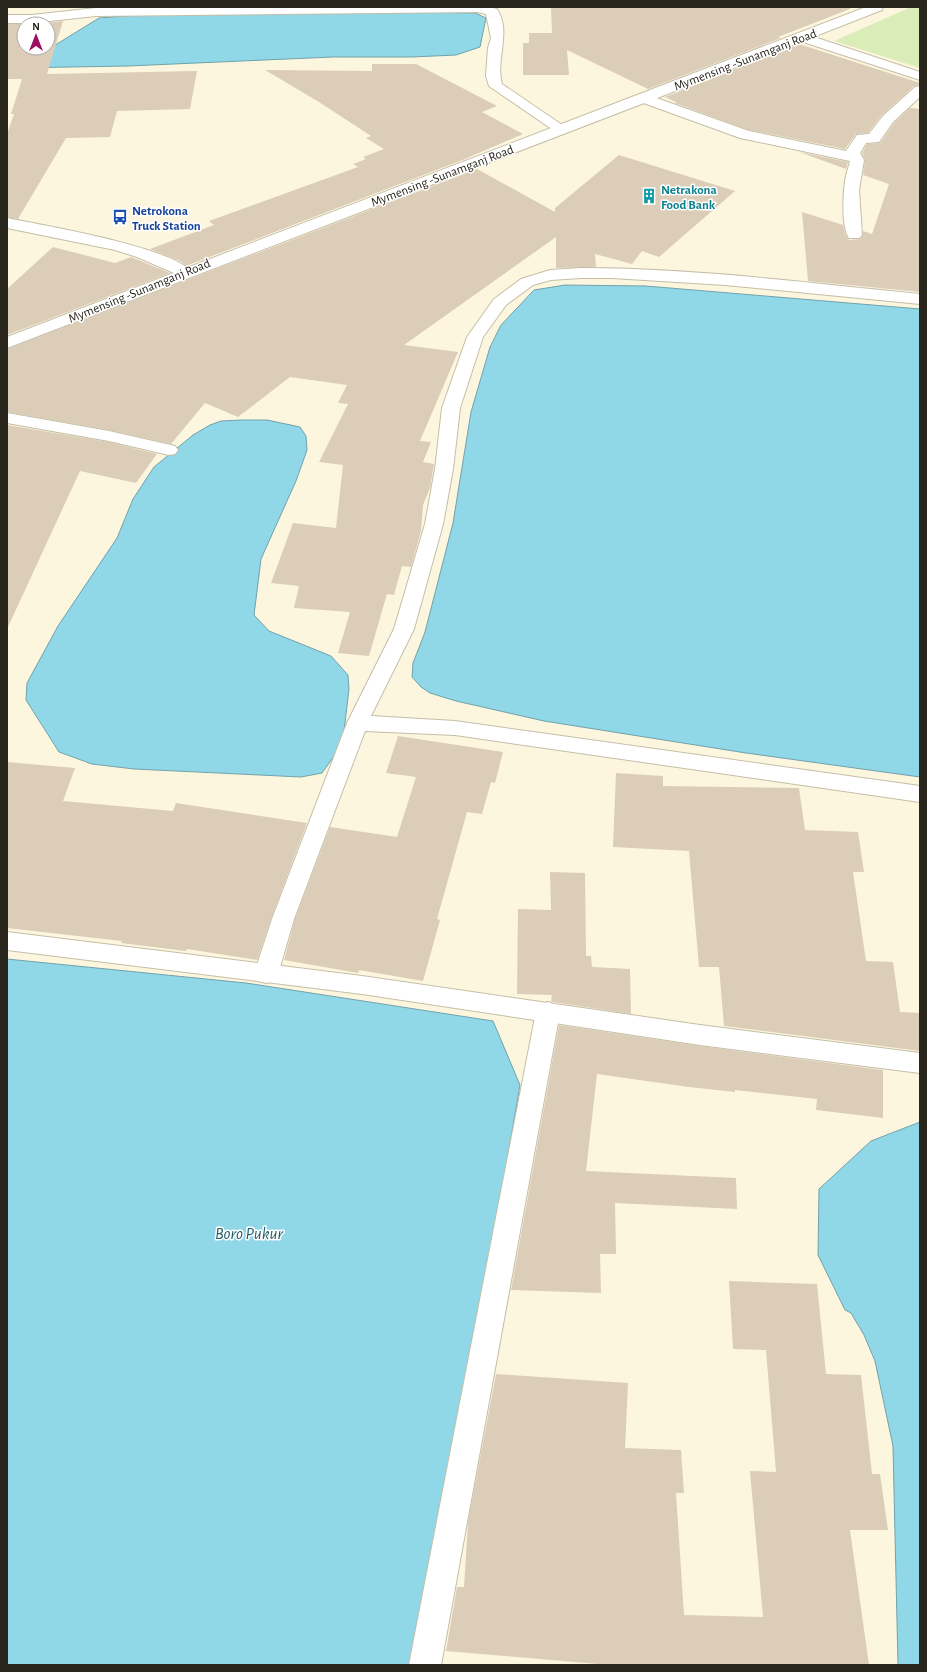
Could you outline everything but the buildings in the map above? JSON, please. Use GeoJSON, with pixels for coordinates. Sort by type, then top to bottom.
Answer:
{"type":"FeatureCollection","features":[{"type":"Feature","properties":{"kind":"street","name":"Mymensing -Sunamganj Road"},"geometry":{"type":"LineString","coordinates":[[7,343],[183,272],[643,98],[877,7]]}},
{"type":"Feature","properties":{"kind":"street"},"geometry":{"type":"LineString","coordinates":[[7,19],[31,19],[96,12],[478,8],[492,12],[496,27],[498,38],[495,48],[493,76],[496,86],[561,129]]}},
{"type":"Feature","properties":{"kind":"street"},"geometry":{"type":"LineString","coordinates":[[802,37],[920,76]]}},
{"type":"Feature","properties":{"kind":"street"},"geometry":{"type":"LineString","coordinates":[[857,158],[852,154],[862,138],[874,139],[877,130],[920,90]]}},
{"type":"Feature","properties":{"kind":"street"},"geometry":{"type":"LineString","coordinates":[[643,98],[745,136],[857,158]]}},
{"type":"Feature","properties":{"kind":"street"},"geometry":{"type":"LineString","coordinates":[[854,235],[851,209],[853,177],[857,158]]}},
{"type":"Feature","properties":{"kind":"street"},"geometry":{"type":"LineString","coordinates":[[7,223],[109,245],[166,262],[183,272]]}},
{"type":"Feature","properties":{"kind":"street"},"geometry":{"type":"LineString","coordinates":[[266,974],[284,918],[356,723],[404,629],[423,567],[434,524],[444,469],[451,408],[475,337],[500,302],[528,282],[550,275],[581,274],[612,274],[725,280],[920,299]]}},
{"type":"Feature","properties":{"kind":"street"},"geometry":{"type":"LineString","coordinates":[[7,418],[109,436],[169,450]]}},
{"type":"Feature","properties":{"kind":"street"},"geometry":{"type":"LineString","coordinates":[[356,723],[455,728],[920,794]]}},
{"type":"Feature","properties":{"kind":"street"},"geometry":{"type":"LineString","coordinates":[[7,941],[362,985],[700,1035],[920,1063]]}},
{"type":"Feature","properties":{"kind":"street"},"geometry":{"type":"LineString","coordinates":[[425,1665],[548,1012]]}},
{"type":"Feature","properties":{"kind":"green space"},"geometry":{"type":"Polygon","coordinates":[[[911,7],[920,7],[920,68],[834,41],[911,7]]]}},
{"type":"Feature","properties":{"kind":"water"},"geometry":{"type":"Polygon","coordinates":[[[420,12],[475,13],[486,18],[480,47],[456,55],[412,57],[333,57],[128,66],[12,68],[19,56],[56,56],[56,45],[99,18],[137,15],[420,12]]]}},
{"type":"Feature","properties":{"kind":"water"},"geometry":{"type":"Polygon","coordinates":[[[565,285],[646,286],[920,309],[920,777],[746,753],[544,721],[456,701],[430,693],[421,687],[412,677],[413,663],[425,632],[453,523],[471,412],[490,347],[501,325],[534,290],[565,285]]]}},
{"type":"Feature","properties":{"kind":"water"},"geometry":{"type":"Polygon","coordinates":[[[267,420],[300,427],[306,436],[307,450],[296,481],[261,559],[254,615],[269,631],[331,656],[348,675],[349,689],[344,731],[335,755],[322,773],[301,777],[134,769],[92,764],[59,752],[26,700],[27,683],[58,626],[117,538],[133,499],[154,467],[193,435],[210,425],[221,421],[267,420]]]}},
{"type":"Feature","properties":{"kind":"water","name":"Boro Pukur"},"geometry":{"type":"Polygon","coordinates":[[[7,959],[246,983],[493,1021],[520,1085],[421,1665],[7,1665],[7,959]]]}},
{"type":"Feature","properties":{"kind":"water"},"geometry":{"type":"Polygon","coordinates":[[[920,1122],[920,1665],[898,1665],[893,1446],[875,1361],[864,1335],[851,1313],[845,1310],[818,1255],[819,1189],[871,1141],[920,1122]]]}},
{"type":"Feature","properties":{"kind":"place","name":"Netrakona Food Bank"},"geometry":{"type":"Point","coordinates":[649,196]}},
{"type":"Feature","properties":{"kind":"place","name":"Netrokona Truck Station"},"geometry":{"type":"Point","coordinates":[120,217]}}]}
